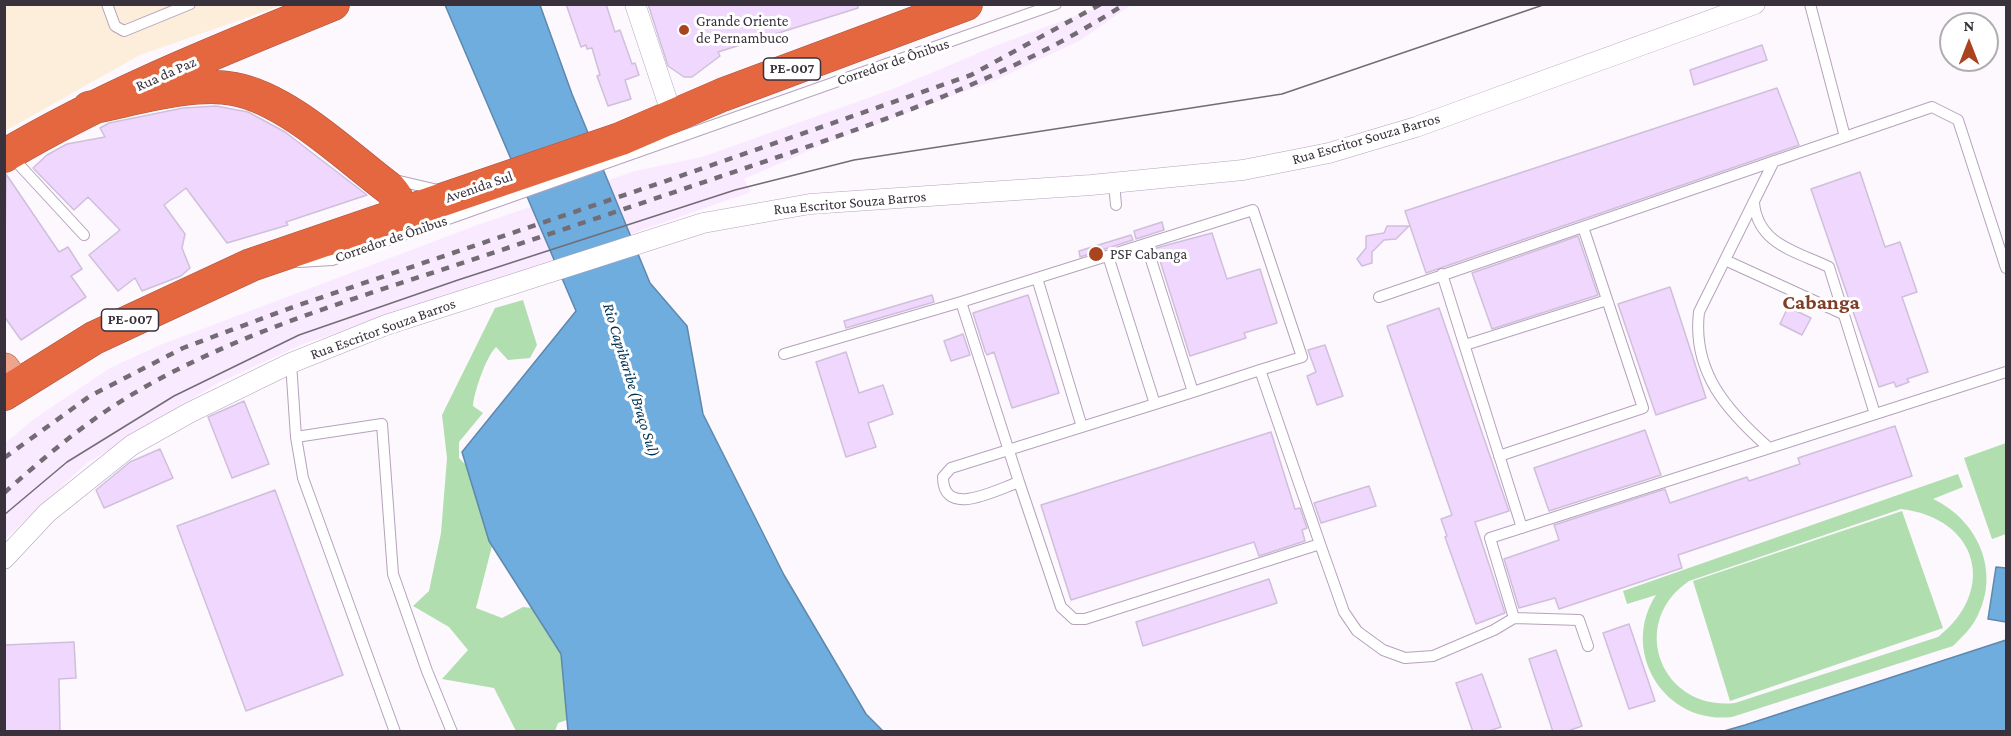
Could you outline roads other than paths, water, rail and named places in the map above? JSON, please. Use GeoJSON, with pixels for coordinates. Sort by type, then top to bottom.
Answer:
{"type":"FeatureCollection","features":[{"type":"Feature","properties":{"kind":"highway","name":"Rua da Paz"},"geometry":{"type":"LineString","coordinates":[[7,155],[89,108],[189,63],[333,4]]}},
{"type":"Feature","properties":{"kind":"highway","name":"Avenida Sul"},"geometry":{"type":"LineString","coordinates":[[8,383],[94,338],[250,265],[459,195],[494,196],[624,147],[672,115],[966,4]]}},
{"type":"Feature","properties":{"kind":"highway"},"geometry":{"type":"LineString","coordinates":[[89,108],[194,89],[233,89],[255,95],[290,113],[366,170],[398,198],[400,207],[396,215]]}},
{"type":"Feature","properties":{"kind":"street"},"geometry":{"type":"LineString","coordinates":[[635,4],[672,115]]}},
{"type":"Feature","properties":{"kind":"street","name":"Rua Escritor Souza Barros"},"geometry":{"type":"LineString","coordinates":[[4,559],[47,513],[132,445],[189,413],[291,363],[386,325],[703,223],[810,204],[1114,183],[1243,170],[1329,153],[1416,127],[1755,4]]}},
{"type":"Feature","properties":{"kind":"lane"},"geometry":{"type":"LineString","coordinates":[[107,4],[115,27],[124,31],[190,4]]}},
{"type":"Feature","properties":{"kind":"lane","name":"Corredor de Ônibus"},"geometry":{"type":"LineString","coordinates":[[624,147],[1056,4]]}},
{"type":"Feature","properties":{"kind":"lane"},"geometry":{"type":"LineString","coordinates":[[1810,4],[1845,137]]}},
{"type":"Feature","properties":{"kind":"lane"},"geometry":{"type":"LineString","coordinates":[[1379,297],[1932,107],[1947,112],[1958,120],[2001,234],[2007,268]]}},
{"type":"Feature","properties":{"kind":"lane"},"geometry":{"type":"LineString","coordinates":[[7,155],[84,235]]}},
{"type":"Feature","properties":{"kind":"lane"},"geometry":{"type":"LineString","coordinates":[[1769,448],[1740,423],[1721,401],[1707,371],[1696,336],[1699,312],[1774,161]]}},
{"type":"Feature","properties":{"kind":"lane"},"geometry":{"type":"LineString","coordinates":[[366,170],[407,183],[459,195]]}},
{"type":"Feature","properties":{"kind":"lane"},"geometry":{"type":"LineString","coordinates":[[1114,183],[1116,205]]}},
{"type":"Feature","properties":{"kind":"lane","name":"Corredor de Ônibus"},"geometry":{"type":"LineString","coordinates":[[250,265],[332,260],[494,196]]}},
{"type":"Feature","properties":{"kind":"lane"},"geometry":{"type":"LineString","coordinates":[[1754,202],[1758,224],[1769,238],[1829,267],[1875,414]]}},
{"type":"Feature","properties":{"kind":"lane"},"geometry":{"type":"LineString","coordinates":[[784,354],[961,302],[1253,210],[1302,357],[951,468],[943,477],[943,489],[951,498],[962,501],[1019,482]]}},
{"type":"Feature","properties":{"kind":"lane"},"geometry":{"type":"LineString","coordinates":[[1499,456],[1643,408],[1583,227]]}},
{"type":"Feature","properties":{"kind":"lane"},"geometry":{"type":"LineString","coordinates":[[1146,244],[1193,392]]}},
{"type":"Feature","properties":{"kind":"lane"},"geometry":{"type":"LineString","coordinates":[[1108,256],[1155,404]]}},
{"type":"Feature","properties":{"kind":"lane"},"geometry":{"type":"LineString","coordinates":[[1725,260],[1843,314]]}},
{"type":"Feature","properties":{"kind":"lane"},"geometry":{"type":"LineString","coordinates":[[1442,274],[1522,528]]}},
{"type":"Feature","properties":{"kind":"lane"},"geometry":{"type":"LineString","coordinates":[[1037,278],[1082,427]]}},
{"type":"Feature","properties":{"kind":"lane"},"geometry":{"type":"LineString","coordinates":[[1465,345],[1607,300]]}},
{"type":"Feature","properties":{"kind":"lane"},"geometry":{"type":"LineString","coordinates":[[961,302],[1061,607],[1074,619],[1085,619],[1320,544]]}},
{"type":"Feature","properties":{"kind":"lane"},"geometry":{"type":"LineString","coordinates":[[291,363],[296,437],[303,478],[395,732]]}},
{"type":"Feature","properties":{"kind":"lane"},"geometry":{"type":"LineString","coordinates":[[1260,370],[1344,612],[1357,631],[1383,650],[1405,658],[1432,656],[1494,630],[1514,618],[1579,620],[1588,646]]}},
{"type":"Feature","properties":{"kind":"lane"},"geometry":{"type":"LineString","coordinates":[[1514,618],[1490,538],[2007,372]]}},
{"type":"Feature","properties":{"kind":"lane"},"geometry":{"type":"LineString","coordinates":[[296,437],[382,424],[393,574],[427,671],[452,732]]}},
{"type":"Feature","properties":{"kind":"water","name":"Rio Capibaribe (Braço Sul)"},"geometry":{"type":"Polygon","coordinates":[[[445,5],[540,5],[572,94],[650,283],[687,326],[703,414],[784,575],[866,714],[883,731],[568,731],[561,654],[489,541],[462,452],[576,311],[445,5]]]}},
{"type":"Feature","properties":{"kind":"water"},"geometry":{"type":"Polygon","coordinates":[[[1996,567],[2006,568],[2006,622],[1988,619],[1996,567]]]}},
{"type":"Feature","properties":{"kind":"water"},"geometry":{"type":"Polygon","coordinates":[[[2006,640],[2006,731],[1724,731],[1745,725],[2006,640]]]}},
{"type":"Feature","properties":{"kind":"tram line"},"geometry":{"type":"LineString","coordinates":[[4,515],[67,462],[174,396],[299,335],[458,280],[735,190],[854,160],[1282,94],[1546,4]]}},
{"type":"Feature","properties":{"kind":"railway"},"geometry":{"type":"LineString","coordinates":[[4,458],[90,396],[183,348],[293,307],[971,75],[1101,4]]}},
{"type":"Feature","properties":{"kind":"railway"},"geometry":{"type":"LineString","coordinates":[[4,493],[66,440],[106,411],[187,365],[230,345],[319,311],[781,156],[914,108],[1000,72],[1084,29],[1125,4]]}},
{"type":"Feature","properties":{"kind":"place","name":"Grande Oriente de Pernambuco"},"geometry":{"type":"Point","coordinates":[684,30]}},
{"type":"Feature","properties":{"kind":"place","name":"PSF Cabanga"},"geometry":{"type":"Point","coordinates":[1096,254]}},
{"type":"Feature","properties":{"kind":"district","name":"Cabanga"},"geometry":{"type":"Point","coordinates":[1821,303]}}]}
